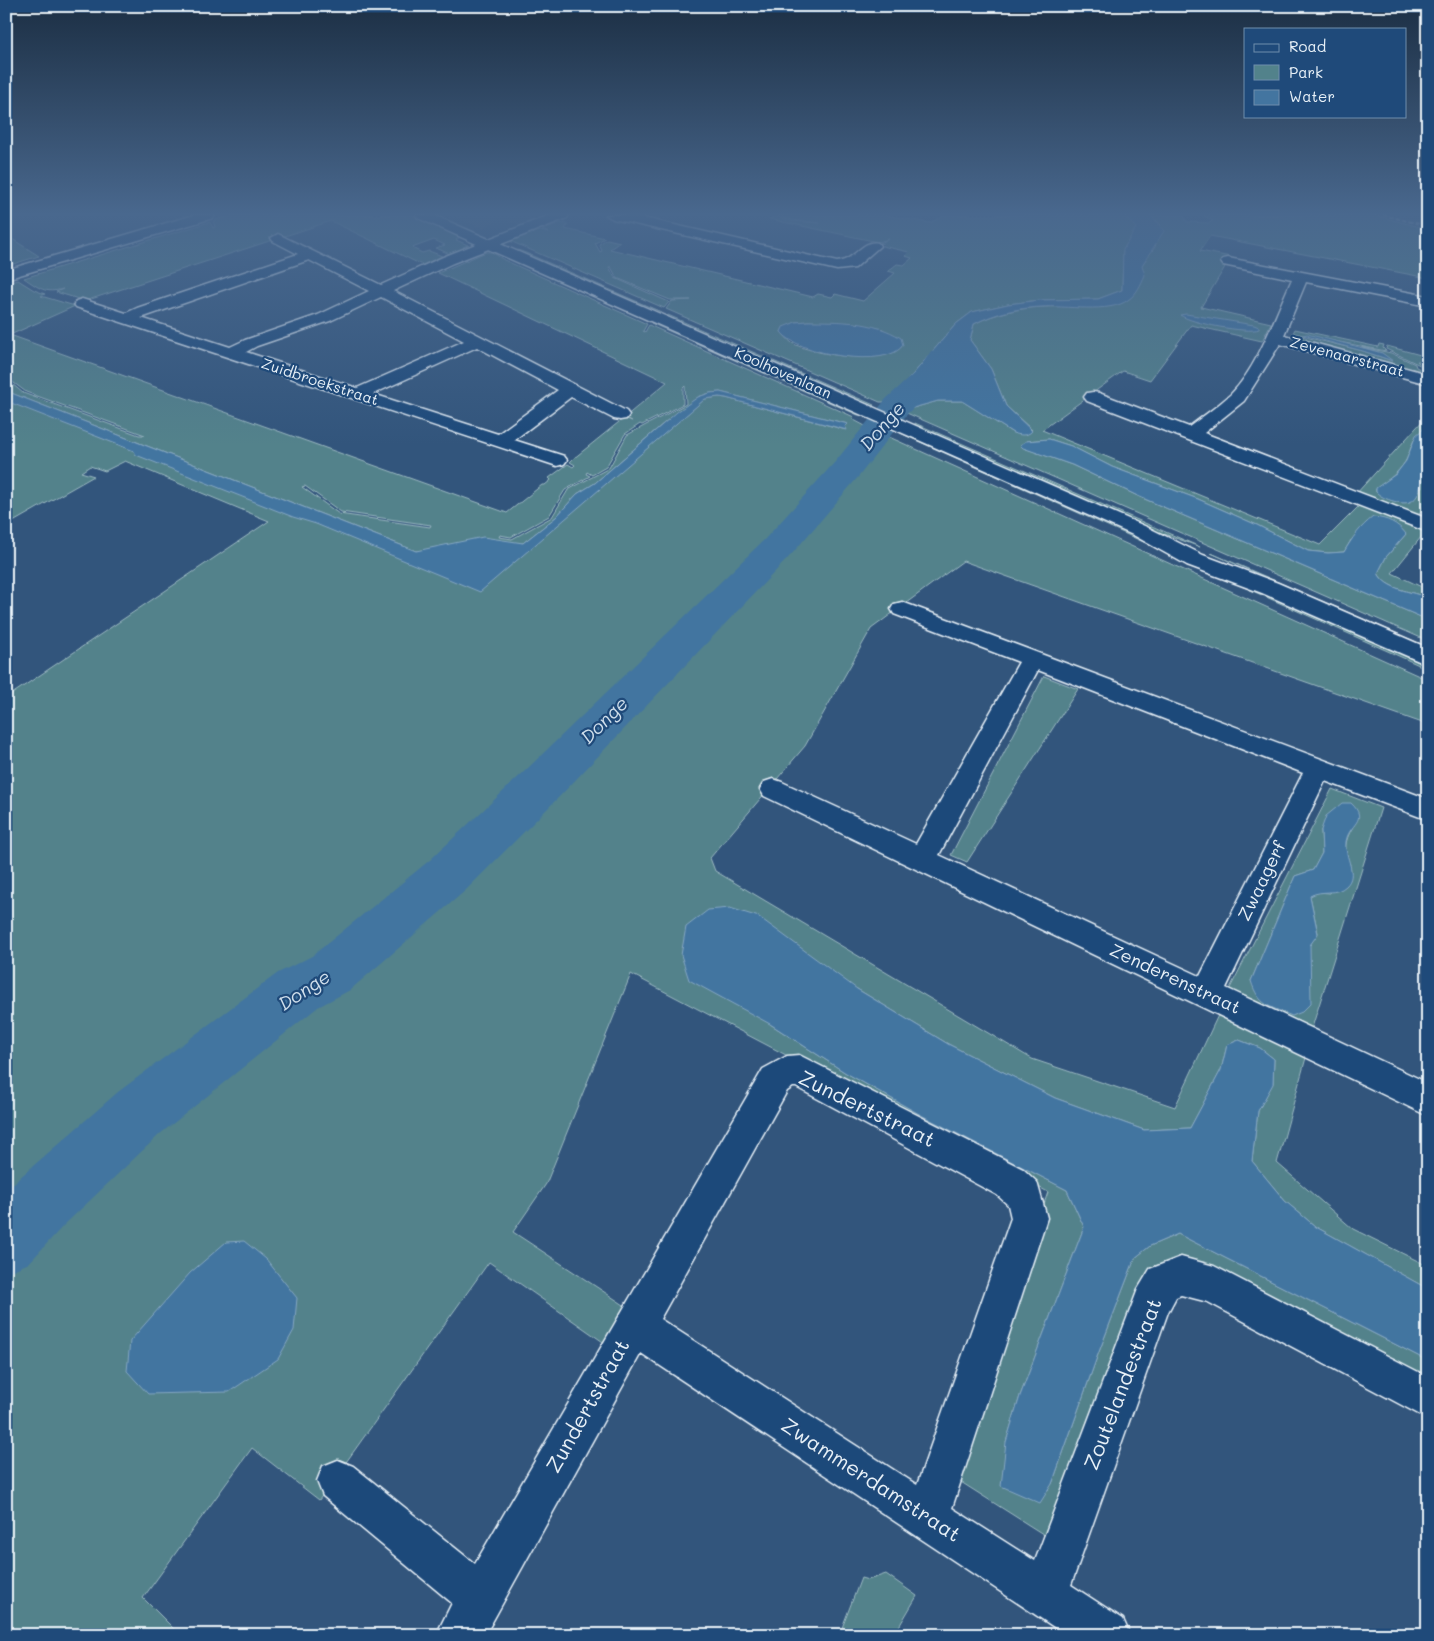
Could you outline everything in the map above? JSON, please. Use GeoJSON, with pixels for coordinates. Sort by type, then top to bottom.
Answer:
{"type":"FeatureCollection","features":[{"type":"Feature","properties":{"kind":"street"},"geometry":{"type":"LineString","coordinates":[[127,319],[143,311],[201,292]]}},
{"type":"Feature","properties":{"kind":"street"},"geometry":{"type":"LineString","coordinates":[[232,353],[251,344],[324,318],[382,292],[620,414]]}},
{"type":"Feature","properties":{"kind":"street","name":"Koolhovenlaan"},"geometry":{"type":"LineString","coordinates":[[596,292],[1142,532],[1195,560],[1270,588],[1428,657]]}},
{"type":"Feature","properties":{"kind":"street"},"geometry":{"type":"LineString","coordinates":[[1275,338],[1294,292]]}},
{"type":"Feature","properties":{"kind":"street"},"geometry":{"type":"LineString","coordinates":[[1380,292],[1428,301]]}},
{"type":"Feature","properties":{"kind":"street","name":"Zuidbroekstraat"},"geometry":{"type":"LineString","coordinates":[[82,304],[558,460]]}},
{"type":"Feature","properties":{"kind":"street","name":"Zevenaarstraat"},"geometry":{"type":"LineString","coordinates":[[1191,435],[1238,397],[1262,362],[1275,338],[1428,379]]}},
{"type":"Feature","properties":{"kind":"street"},"geometry":{"type":"LineString","coordinates":[[358,394],[478,341]]}},
{"type":"Feature","properties":{"kind":"street"},"geometry":{"type":"LineString","coordinates":[[501,441],[570,389]]}},
{"type":"Feature","properties":{"kind":"street"},"geometry":{"type":"LineString","coordinates":[[1092,397],[1428,526]]}},
{"type":"Feature","properties":{"kind":"street"},"geometry":{"type":"LineString","coordinates":[[902,609],[1428,810]]}},
{"type":"Feature","properties":{"kind":"street"},"geometry":{"type":"LineString","coordinates":[[922,859],[1032,660]]}},
{"type":"Feature","properties":{"kind":"street","name":"Zwaagerf"},"geometry":{"type":"LineString","coordinates":[[1207,994],[1318,768]]}},
{"type":"Feature","properties":{"kind":"street","name":"Zenderenstraat"},"geometry":{"type":"LineString","coordinates":[[773,790],[1428,1100]]}},
{"type":"Feature","properties":{"kind":"street","name":"Zundertstraat"},"geometry":{"type":"LineString","coordinates":[[459,1635],[775,1080],[787,1072],[799,1071],[1010,1182],[1024,1195],[1028,1218],[927,1517]]}},
{"type":"Feature","properties":{"kind":"street","name":"Zoutelandestraat"},"geometry":{"type":"LineString","coordinates":[[1045,1594],[1152,1303],[1163,1282],[1181,1276],[1214,1285],[1428,1398]]}},
{"type":"Feature","properties":{"kind":"street","name":"Zwammerdamstraat"},"geometry":{"type":"LineString","coordinates":[[634,1325],[1107,1635]]}},
{"type":"Feature","properties":{"kind":"street"},"geometry":{"type":"LineString","coordinates":[[338,1480],[480,1597]]}},
{"type":"Feature","properties":{"kind":"green space"},"geometry":{"type":"Polygon","coordinates":[[[6,292],[38,292],[45,294],[41,296],[75,306],[10,335],[507,513],[542,485],[545,485],[551,480],[549,478],[568,464],[573,467],[575,465],[570,462],[573,459],[624,418],[632,421],[625,417],[667,382],[477,292],[575,292],[647,324],[643,331],[645,332],[649,325],[854,417],[852,419],[867,427],[1428,680],[1428,725],[963,561],[871,629],[805,746],[710,858],[715,871],[1032,1059],[1175,1107],[1220,1011],[1307,1054],[1277,1163],[1353,1229],[1428,1266],[1428,1289],[1316,1227],[1285,1201],[1252,1161],[1258,1111],[1273,1083],[1274,1059],[1260,1048],[1239,1040],[1227,1045],[1221,1070],[1190,1128],[1144,1130],[1055,1098],[948,1044],[857,989],[770,1024],[846,1073],[921,1115],[1067,1190],[1084,1227],[1020,1396],[1006,1442],[1052,1484],[1097,1357],[1135,1258],[1150,1246],[1178,1234],[1428,1361],[1428,1385],[1190,1260],[1046,1536],[953,1477],[1048,1192],[631,974],[546,1184],[513,1232],[627,1307],[606,1344],[489,1262],[319,1500],[252,1448],[143,1598],[180,1635],[6,1635],[6,698],[269,521],[125,461],[105,471],[90,466],[81,472],[94,476],[6,526],[6,398],[478,589],[705,399],[726,398],[846,430],[845,426],[848,424],[720,392],[710,393],[698,397],[664,423],[595,483],[577,494],[556,517],[523,543],[416,551],[6,391],[6,379],[23,393],[139,435],[145,435],[26,392],[6,377],[6,292]],[[685,386],[683,388],[683,404],[642,425],[640,424],[625,434],[606,467],[592,475],[587,472],[586,474],[590,476],[565,490],[549,516],[511,537],[500,535],[499,537],[512,539],[552,517],[568,490],[609,468],[627,435],[686,404],[685,386]],[[305,486],[302,487],[339,514],[430,527],[431,525],[341,512],[305,486]]]}},
{"type":"Feature","properties":{"kind":"green space"},"geometry":{"type":"Polygon","coordinates":[[[57,292],[114,292],[85,301],[57,292]]]}},
{"type":"Feature","properties":{"kind":"green space"},"geometry":{"type":"Polygon","coordinates":[[[612,292],[614,292],[661,312],[612,292]]]}},
{"type":"Feature","properties":{"kind":"green space"},"geometry":{"type":"Polygon","coordinates":[[[626,292],[646,292],[669,302],[664,308],[626,292]]]}},
{"type":"Feature","properties":{"kind":"green space"},"geometry":{"type":"Polygon","coordinates":[[[650,292],[790,292],[813,297],[818,294],[832,297],[835,294],[863,301],[874,292],[1118,292],[1098,299],[1040,300],[1008,304],[972,312],[956,324],[889,402],[880,402],[666,309],[672,301],[691,300],[670,300],[650,292]],[[808,321],[796,322],[783,328],[781,332],[792,343],[802,347],[833,355],[867,357],[883,356],[895,352],[903,345],[883,329],[853,323],[808,321]]]}},
{"type":"Feature","properties":{"kind":"green space"},"geometry":{"type":"Polygon","coordinates":[[[1123,292],[1210,292],[1201,307],[1271,323],[1262,341],[1191,325],[1150,380],[1123,371],[1042,430],[1320,545],[1360,505],[1426,531],[1392,573],[1428,590],[1428,598],[1393,587],[1382,579],[1378,573],[1386,557],[1406,534],[1351,540],[1344,552],[1308,551],[1257,525],[1198,499],[1112,467],[1071,446],[1049,439],[1026,441],[1024,448],[1072,465],[1140,497],[1428,620],[1428,641],[902,411],[938,401],[962,401],[1013,433],[1032,430],[1006,406],[991,369],[970,340],[974,324],[1008,312],[1025,309],[1112,306],[1123,292]]]}},
{"type":"Feature","properties":{"kind":"green space"},"geometry":{"type":"Polygon","coordinates":[[[668,315],[874,405],[872,407],[668,315]]]}},
{"type":"Feature","properties":{"kind":"green space"},"geometry":{"type":"Polygon","coordinates":[[[651,323],[675,331],[863,415],[858,415],[651,323]]]}},
{"type":"Feature","properties":{"kind":"green space"},"geometry":{"type":"Polygon","coordinates":[[[1295,329],[1378,347],[1379,344],[1384,345],[1383,348],[1386,351],[1293,333],[1295,329]]]}},
{"type":"Feature","properties":{"kind":"green space"},"geometry":{"type":"Polygon","coordinates":[[[1293,334],[1363,351],[1392,361],[1382,353],[1362,347],[1391,353],[1415,364],[1416,367],[1428,373],[1428,376],[1290,339],[1293,334]]]}},
{"type":"Feature","properties":{"kind":"green space"},"geometry":{"type":"Polygon","coordinates":[[[1387,346],[1428,357],[1428,362],[1417,361],[1422,366],[1386,349],[1387,346]]]}},
{"type":"Feature","properties":{"kind":"green space"},"geometry":{"type":"Polygon","coordinates":[[[1428,417],[1428,428],[1416,437],[1405,462],[1396,473],[1376,489],[1376,492],[1422,488],[1423,459],[1428,436],[1428,490],[1422,510],[1416,518],[1355,495],[1428,417]]]}},
{"type":"Feature","properties":{"kind":"green space"},"geometry":{"type":"Polygon","coordinates":[[[915,423],[1200,547],[1159,532],[915,426],[915,423]]]}},
{"type":"Feature","properties":{"kind":"green space"},"geometry":{"type":"Polygon","coordinates":[[[902,432],[1152,543],[1186,561],[900,433],[902,432]]]}},
{"type":"Feature","properties":{"kind":"green space"},"geometry":{"type":"Polygon","coordinates":[[[1211,553],[1428,647],[1428,650],[1211,553]]]}},
{"type":"Feature","properties":{"kind":"green space"},"geometry":{"type":"Polygon","coordinates":[[[1210,572],[1236,581],[1428,666],[1428,669],[1210,572]]]}},
{"type":"Feature","properties":{"kind":"green space"},"geometry":{"type":"Polygon","coordinates":[[[1044,676],[1078,689],[967,862],[951,855],[1044,676]]]}},
{"type":"Feature","properties":{"kind":"green space"},"geometry":{"type":"Polygon","coordinates":[[[1332,789],[1381,808],[1310,1034],[1227,994],[1332,789]],[[1356,822],[1321,830],[1322,853],[1313,870],[1295,876],[1251,981],[1310,945],[1318,933],[1310,896],[1317,892],[1330,893],[1350,865],[1346,853],[1346,843],[1356,822]]]}},
{"type":"Feature","properties":{"kind":"green space"},"geometry":{"type":"Polygon","coordinates":[[[886,1574],[917,1596],[894,1635],[840,1633],[861,1578],[868,1580],[886,1574]]]}},
{"type":"Feature","properties":{"kind":"water"},"geometry":{"type":"Polygon","coordinates":[[[1118,292],[1136,292],[1128,300],[1110,307],[1023,309],[998,314],[974,324],[970,340],[991,369],[1006,406],[1032,431],[1028,434],[1013,433],[962,401],[938,401],[902,411],[889,402],[956,324],[972,312],[1008,304],[1040,300],[1098,299],[1118,292]]]}},
{"type":"Feature","properties":{"kind":"water"},"geometry":{"type":"Polygon","coordinates":[[[1186,314],[1254,325],[1259,327],[1259,329],[1243,330],[1219,327],[1180,315],[1186,314]]]}},
{"type":"Feature","properties":{"kind":"water"},"geometry":{"type":"Polygon","coordinates":[[[796,322],[868,325],[891,332],[901,338],[903,345],[894,353],[880,357],[842,356],[805,347],[790,340],[781,332],[783,327],[796,322]]]}},
{"type":"Feature","properties":{"kind":"water"},"geometry":{"type":"Polygon","coordinates":[[[1307,334],[1382,353],[1393,361],[1303,335],[1307,334]]]}},
{"type":"Feature","properties":{"kind":"water"},"geometry":{"type":"Polygon","coordinates":[[[6,391],[416,551],[483,537],[523,543],[556,517],[577,494],[595,483],[677,412],[698,397],[710,393],[720,392],[848,424],[845,426],[847,430],[726,398],[705,399],[480,592],[316,524],[293,517],[136,455],[134,451],[6,401],[6,391]]]}},
{"type":"Feature","properties":{"kind":"water"},"geometry":{"type":"Polygon","coordinates":[[[1426,427],[1428,432],[1423,456],[1420,490],[1417,496],[1413,501],[1406,503],[1381,496],[1376,492],[1376,488],[1396,474],[1406,461],[1416,435],[1426,427]]]}},
{"type":"Feature","properties":{"kind":"water"},"geometry":{"type":"Polygon","coordinates":[[[1049,439],[1071,446],[1112,467],[1198,499],[1257,525],[1308,551],[1344,552],[1357,533],[1373,517],[1392,522],[1406,534],[1386,557],[1378,573],[1382,579],[1393,587],[1428,598],[1428,620],[1140,497],[1072,465],[1023,448],[1020,445],[1026,441],[1049,439]]]}},
{"type":"Feature","properties":{"kind":"water"},"geometry":{"type":"Polygon","coordinates":[[[1342,803],[1351,803],[1359,814],[1346,842],[1351,871],[1350,881],[1338,891],[1310,896],[1318,934],[1310,945],[1311,1003],[1302,1012],[1292,1016],[1271,1007],[1261,1000],[1251,981],[1295,876],[1313,870],[1322,853],[1321,830],[1326,816],[1342,803]]]}},
{"type":"Feature","properties":{"kind":"water"},"geometry":{"type":"Polygon","coordinates":[[[730,908],[759,917],[857,989],[948,1044],[1055,1098],[1144,1130],[1190,1128],[1221,1070],[1227,1045],[1239,1040],[1260,1048],[1274,1059],[1273,1084],[1258,1111],[1252,1161],[1285,1201],[1316,1227],[1428,1289],[1428,1361],[1178,1234],[1150,1246],[1135,1258],[1097,1357],[1052,1484],[1040,1503],[1001,1486],[1006,1442],[1020,1396],[1084,1227],[1067,1190],[921,1115],[846,1073],[770,1024],[689,980],[681,955],[686,927],[708,910],[730,908]]]}},
{"type":"Feature","properties":{"kind":"water"},"geometry":{"type":"Polygon","coordinates":[[[244,1241],[266,1259],[297,1298],[294,1330],[278,1359],[229,1392],[148,1394],[127,1371],[130,1341],[190,1273],[226,1242],[244,1241]]]}},
{"type":"Feature","properties":{"kind":"waterway","name":"Donge"},"geometry":{"type":"LineString","coordinates":[[6,1240],[40,1203],[139,1113],[298,990],[331,973],[448,875],[543,783],[778,547],[847,469],[897,406],[930,375],[942,357]]}}]}
